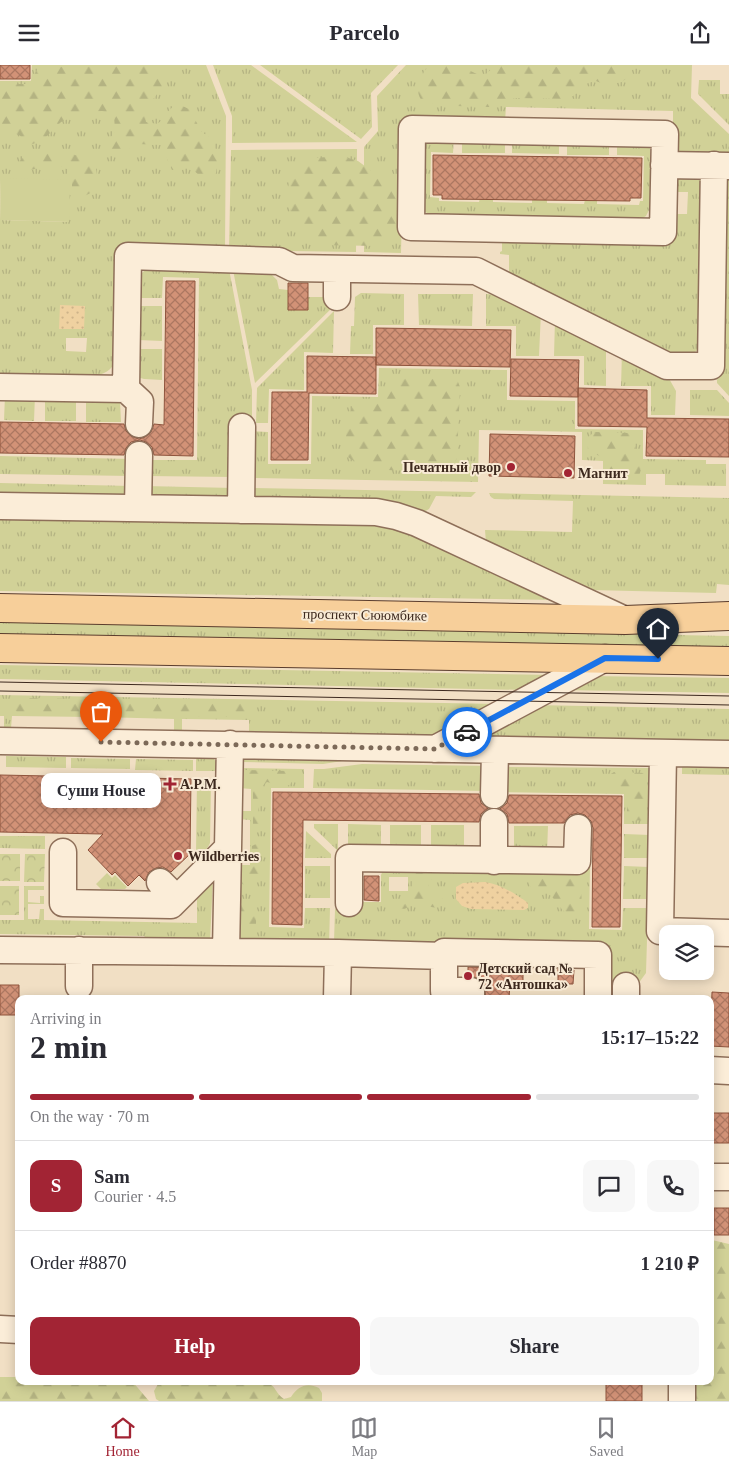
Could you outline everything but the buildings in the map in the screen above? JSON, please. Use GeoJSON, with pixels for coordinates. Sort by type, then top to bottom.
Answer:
{"type":"FeatureCollection","features":[{"type":"Feature","properties":{"kind":"main road","name":"проспект Сююмбике"},"geometry":{"type":"LineString","coordinates":[[0,608],[625,620],[729,616]]}},
{"type":"Feature","properties":{"kind":"main road"},"geometry":{"type":"LineString","coordinates":[[0,648],[729,661]]}},
{"type":"Feature","properties":{"kind":"street"},"geometry":{"type":"LineString","coordinates":[[412,129],[664,134],[664,165],[663,232],[411,227],[412,129]]}},
{"type":"Feature","properties":{"kind":"street"},"geometry":{"type":"LineString","coordinates":[[126,389],[128,256],[279,261],[293,268],[476,271],[667,366],[711,366],[721,166],[664,165]]}},
{"type":"Feature","properties":{"kind":"street"},"geometry":{"type":"LineString","coordinates":[[337,269],[337,297]]}},
{"type":"Feature","properties":{"kind":"street"},"geometry":{"type":"LineString","coordinates":[[0,387],[126,389],[140,402],[139,424]]}},
{"type":"Feature","properties":{"kind":"street"},"geometry":{"type":"LineString","coordinates":[[241,510],[242,427]]}},
{"type":"Feature","properties":{"kind":"street"},"geometry":{"type":"LineString","coordinates":[[138,508],[139,455]]}},
{"type":"Feature","properties":{"kind":"street"},"geometry":{"type":"LineString","coordinates":[[0,506],[376,512],[417,523],[625,620]]}},
{"type":"Feature","properties":{"kind":"street"},"geometry":{"type":"LineString","coordinates":[[434,749],[605,658]]}},
{"type":"Feature","properties":{"kind":"street"},"geometry":{"type":"LineString","coordinates":[[0,741],[729,755]]}},
{"type":"Feature","properties":{"kind":"street"},"geometry":{"type":"LineString","coordinates":[[226,952],[230,744]]}},
{"type":"Feature","properties":{"kind":"street"},"geometry":{"type":"LineString","coordinates":[[494,795],[495,751]]}},
{"type":"Feature","properties":{"kind":"street"},"geometry":{"type":"LineString","coordinates":[[663,753],[660,931],[729,933]]}},
{"type":"Feature","properties":{"kind":"street"},"geometry":{"type":"LineString","coordinates":[[494,823],[494,861]]}},
{"type":"Feature","properties":{"kind":"street"},"geometry":{"type":"LineString","coordinates":[[349,903],[349,858],[577,861],[578,828]]}},
{"type":"Feature","properties":{"kind":"street"},"geometry":{"type":"LineString","coordinates":[[64,852],[63,903],[171,905],[169,890],[228,848]]}},
{"type":"Feature","properties":{"kind":"street"},"geometry":{"type":"LineString","coordinates":[[0,950],[338,953],[445,956]]}},
{"type":"Feature","properties":{"kind":"street"},"geometry":{"type":"LineString","coordinates":[[79,951],[79,986]]}},
{"type":"Feature","properties":{"kind":"street"},"geometry":{"type":"LineString","coordinates":[[470,995],[471,991],[444,991],[444,951],[598,955],[598,995]]}},
{"type":"Feature","properties":{"kind":"street"},"geometry":{"type":"LineString","coordinates":[[337,995],[338,953]]}},
{"type":"Feature","properties":{"kind":"street"},"geometry":{"type":"LineString","coordinates":[[714,1070],[729,1071]]}},
{"type":"Feature","properties":{"kind":"street"},"geometry":{"type":"LineString","coordinates":[[714,1177],[729,1177]]}},
{"type":"Feature","properties":{"kind":"street"},"geometry":{"type":"LineString","coordinates":[[0,1329],[15,1330]]}},
{"type":"Feature","properties":{"kind":"street"},"geometry":{"type":"LineString","coordinates":[[682,1385],[682,1401]]}},
{"type":"Feature","properties":{"kind":"green space"},"geometry":{"type":"Polygon","coordinates":[[[32,65],[206,65],[226,116],[225,250],[120,246],[118,355],[110,369],[95,376],[0,373],[0,220],[69,222],[1,179],[0,216],[0,81],[31,81],[32,65]],[[66,338],[66,351],[86,352],[87,338],[66,338]]]}},
{"type":"Feature","properties":{"kind":"green space"},"geometry":{"type":"Polygon","coordinates":[[[213,65],[251,65],[357,142],[232,143],[232,116],[213,65]]]}},
{"type":"Feature","properties":{"kind":"green space"},"geometry":{"type":"Polygon","coordinates":[[[260,65],[398,65],[371,93],[372,127],[361,139],[260,65]]]}},
{"type":"Feature","properties":{"kind":"green space"},"geometry":{"type":"Polygon","coordinates":[[[406,65],[692,65],[691,98],[729,134],[729,157],[678,152],[673,144],[673,111],[506,107],[505,121],[404,119],[401,253],[364,252],[364,147],[378,131],[377,96],[406,65]]]}},
{"type":"Feature","properties":{"kind":"green space"},"geometry":{"type":"Polygon","coordinates":[[[430,65],[458,65],[481,76],[496,65],[552,65],[559,68],[572,65],[629,65],[631,68],[629,76],[622,82],[606,85],[596,81],[588,83],[573,96],[563,99],[517,98],[489,107],[456,106],[448,103],[425,104],[419,95],[418,84],[430,65]]]}},
{"type":"Feature","properties":{"kind":"green space"},"geometry":{"type":"Polygon","coordinates":[[[152,66],[162,69],[164,77],[160,89],[148,107],[146,122],[157,124],[178,104],[189,109],[202,132],[213,140],[218,160],[216,173],[210,180],[201,177],[190,167],[172,170],[167,159],[167,148],[162,145],[138,144],[126,151],[110,152],[106,145],[115,131],[114,115],[102,111],[83,113],[61,122],[43,140],[30,145],[17,134],[0,134],[0,84],[28,84],[40,67],[152,66]]]}},
{"type":"Feature","properties":{"kind":"green space"},"geometry":{"type":"Polygon","coordinates":[[[699,80],[720,80],[720,94],[729,94],[729,125],[698,94],[699,80]]]}},
{"type":"Feature","properties":{"kind":"green space"},"geometry":{"type":"Polygon","coordinates":[[[454,137],[453,153],[431,152],[430,197],[439,198],[439,201],[479,202],[480,198],[493,199],[493,202],[532,203],[532,199],[547,200],[547,203],[584,204],[585,200],[597,200],[597,204],[639,205],[640,201],[643,201],[644,156],[617,155],[617,139],[650,143],[650,208],[646,216],[641,219],[431,216],[423,210],[424,140],[454,137]]]}},
{"type":"Feature","properties":{"kind":"green space"},"geometry":{"type":"Polygon","coordinates":[[[462,137],[505,138],[505,153],[462,153],[462,137]]]}},
{"type":"Feature","properties":{"kind":"green space"},"geometry":{"type":"Polygon","coordinates":[[[512,138],[559,139],[559,154],[512,153],[512,138]]]}},
{"type":"Feature","properties":{"kind":"green space"},"geometry":{"type":"Polygon","coordinates":[[[567,139],[609,139],[609,155],[567,155],[567,139]]]}},
{"type":"Feature","properties":{"kind":"green space"},"geometry":{"type":"Polygon","coordinates":[[[66,149],[75,155],[92,156],[96,170],[95,188],[92,192],[76,200],[72,198],[72,180],[67,177],[67,169],[55,165],[25,171],[19,170],[19,162],[24,157],[66,149]]]}},
{"type":"Feature","properties":{"kind":"green space"},"geometry":{"type":"Polygon","coordinates":[[[357,149],[356,252],[229,250],[231,150],[357,149]]]}},
{"type":"Feature","properties":{"kind":"green space"},"geometry":{"type":"Polygon","coordinates":[[[342,156],[358,161],[396,189],[400,201],[397,230],[390,239],[379,246],[319,245],[310,239],[291,212],[287,196],[290,175],[299,164],[313,158],[342,156]]]}},
{"type":"Feature","properties":{"kind":"green space"},"geometry":{"type":"Polygon","coordinates":[[[692,175],[700,179],[706,191],[702,340],[698,349],[692,354],[685,356],[675,355],[509,274],[509,255],[500,254],[502,251],[502,237],[671,241],[672,186],[677,179],[692,175]],[[675,192],[675,214],[687,214],[688,192],[675,192]]]}},
{"type":"Feature","properties":{"kind":"green space"},"geometry":{"type":"Polygon","coordinates":[[[729,176],[729,396],[717,383],[720,190],[723,182],[729,176]]]}},
{"type":"Feature","properties":{"kind":"green space"},"geometry":{"type":"Polygon","coordinates":[[[1,178],[70,180],[69,222],[0,220],[1,178]]]}},
{"type":"Feature","properties":{"kind":"green space"},"geometry":{"type":"Polygon","coordinates":[[[146,269],[229,269],[252,390],[252,423],[234,477],[145,476],[145,460],[197,460],[199,278],[163,277],[162,298],[138,298],[138,277],[146,269]]]}},
{"type":"Feature","properties":{"kind":"green space"},"geometry":{"type":"Polygon","coordinates":[[[233,270],[270,273],[277,280],[279,289],[288,290],[288,310],[308,310],[308,297],[326,297],[334,306],[255,383],[233,270]]]}},
{"type":"Feature","properties":{"kind":"green space"},"geometry":{"type":"Polygon","coordinates":[[[361,293],[404,294],[404,325],[373,325],[373,354],[350,354],[351,326],[354,326],[355,297],[361,293]]]}},
{"type":"Feature","properties":{"kind":"green space"},"geometry":{"type":"Polygon","coordinates":[[[418,294],[473,294],[472,326],[419,325],[418,294]]]}},
{"type":"Feature","properties":{"kind":"green space"},"geometry":{"type":"Polygon","coordinates":[[[486,294],[504,295],[541,312],[539,356],[516,356],[516,326],[486,326],[486,294]]]}},
{"type":"Feature","properties":{"kind":"green space"},"geometry":{"type":"Polygon","coordinates":[[[138,306],[162,306],[162,341],[138,340],[138,306]]]}},
{"type":"Feature","properties":{"kind":"green space"},"geometry":{"type":"Polygon","coordinates":[[[334,311],[333,353],[304,352],[304,390],[269,389],[268,423],[256,423],[257,388],[334,311]]]}},
{"type":"Feature","properties":{"kind":"green space"},"geometry":{"type":"Polygon","coordinates":[[[555,319],[606,344],[606,386],[584,385],[584,356],[554,356],[555,319]]]}},
{"type":"Feature","properties":{"kind":"green space"},"geometry":{"type":"Polygon","coordinates":[[[138,349],[162,349],[162,380],[137,377],[138,349]]]}},
{"type":"Feature","properties":{"kind":"green space"},"geometry":{"type":"Polygon","coordinates":[[[622,352],[667,375],[676,391],[675,415],[651,415],[651,386],[621,386],[622,352]]]}},
{"type":"Feature","properties":{"kind":"green space"},"geometry":{"type":"Polygon","coordinates":[[[379,368],[507,370],[507,400],[575,401],[575,429],[643,430],[643,459],[706,460],[706,464],[726,464],[726,486],[665,485],[665,474],[646,474],[646,485],[603,484],[603,461],[582,460],[582,432],[479,430],[478,482],[247,478],[247,431],[268,432],[268,464],[311,464],[312,396],[378,397],[379,368]]]}},
{"type":"Feature","properties":{"kind":"green space"},"geometry":{"type":"Polygon","coordinates":[[[398,378],[454,379],[458,382],[460,387],[457,458],[454,465],[447,468],[382,470],[358,463],[348,457],[346,430],[348,417],[354,405],[380,403],[389,383],[398,378]]]}},
{"type":"Feature","properties":{"kind":"green space"},"geometry":{"type":"Polygon","coordinates":[[[690,390],[717,390],[729,403],[729,416],[690,415],[690,390]]]}},
{"type":"Feature","properties":{"kind":"green space"},"geometry":{"type":"Polygon","coordinates":[[[5,395],[35,395],[34,421],[4,420],[5,395]]]}},
{"type":"Feature","properties":{"kind":"green space"},"geometry":{"type":"Polygon","coordinates":[[[45,395],[76,396],[76,421],[45,421],[45,395]]]}},
{"type":"Feature","properties":{"kind":"green space"},"geometry":{"type":"Polygon","coordinates":[[[86,396],[120,401],[121,422],[86,422],[86,396]]]}},
{"type":"Feature","properties":{"kind":"green space"},"geometry":{"type":"Polygon","coordinates":[[[595,432],[628,433],[633,435],[637,458],[641,466],[640,473],[634,477],[607,477],[603,458],[588,450],[588,439],[595,432]]]}},
{"type":"Feature","properties":{"kind":"green space"},"geometry":{"type":"Polygon","coordinates":[[[0,456],[132,459],[132,476],[0,474],[0,456]]]}},
{"type":"Feature","properties":{"kind":"green space"},"geometry":{"type":"Polygon","coordinates":[[[0,483],[131,486],[124,498],[0,498],[0,483]]]}},
{"type":"Feature","properties":{"kind":"green space"},"geometry":{"type":"Polygon","coordinates":[[[145,486],[234,488],[234,498],[151,499],[145,486]]]}},
{"type":"Feature","properties":{"kind":"green space"},"geometry":{"type":"Polygon","coordinates":[[[247,488],[476,492],[471,497],[436,496],[429,509],[422,513],[252,502],[247,488]]]}},
{"type":"Feature","properties":{"kind":"green space"},"geometry":{"type":"Polygon","coordinates":[[[489,493],[729,498],[729,585],[717,584],[716,593],[591,590],[486,543],[485,530],[572,532],[573,501],[494,499],[489,493]]]}},
{"type":"Feature","properties":{"kind":"green space"},"geometry":{"type":"Polygon","coordinates":[[[0,513],[394,523],[556,600],[0,591],[0,513]]]}},
{"type":"Feature","properties":{"kind":"green space"},"geometry":{"type":"Polygon","coordinates":[[[0,622],[729,636],[729,647],[0,634],[0,622]]]}},
{"type":"Feature","properties":{"kind":"green space"},"geometry":{"type":"Polygon","coordinates":[[[0,665],[556,675],[527,690],[0,679],[0,665]]]}},
{"type":"Feature","properties":{"kind":"green space"},"geometry":{"type":"Polygon","coordinates":[[[590,676],[729,678],[729,693],[563,690],[590,676]]]}},
{"type":"Feature","properties":{"kind":"green space"},"geometry":{"type":"Polygon","coordinates":[[[0,695],[499,704],[431,738],[249,737],[249,720],[182,719],[182,731],[174,730],[174,719],[100,717],[99,729],[91,729],[91,717],[12,716],[11,728],[4,728],[4,716],[0,716],[0,695]]]}},
{"type":"Feature","properties":{"kind":"green space"},"geometry":{"type":"Polygon","coordinates":[[[22,698],[248,702],[253,706],[254,710],[250,715],[244,717],[22,714],[14,709],[13,704],[22,698]]]}},
{"type":"Feature","properties":{"kind":"green space"},"geometry":{"type":"Polygon","coordinates":[[[535,705],[729,709],[729,745],[489,738],[488,733],[535,705]]]}},
{"type":"Feature","properties":{"kind":"green space"},"geometry":{"type":"Polygon","coordinates":[[[196,752],[212,757],[217,763],[219,771],[196,771],[196,752]]]}},
{"type":"Feature","properties":{"kind":"green space"},"geometry":{"type":"Polygon","coordinates":[[[6,756],[66,757],[66,768],[6,767],[6,756]]]}},
{"type":"Feature","properties":{"kind":"green space"},"geometry":{"type":"Polygon","coordinates":[[[245,757],[362,758],[323,764],[242,762],[245,757]]]}},
{"type":"Feature","properties":{"kind":"green space"},"geometry":{"type":"Polygon","coordinates":[[[71,758],[130,759],[130,769],[71,768],[71,758]]]}},
{"type":"Feature","properties":{"kind":"green space"},"geometry":{"type":"Polygon","coordinates":[[[682,758],[729,759],[729,775],[682,774],[682,758]]]}},
{"type":"Feature","properties":{"kind":"green space"},"geometry":{"type":"Polygon","coordinates":[[[136,759],[193,760],[193,771],[135,770],[136,759]]]}},
{"type":"Feature","properties":{"kind":"green space"},"geometry":{"type":"Polygon","coordinates":[[[362,764],[490,766],[489,791],[313,788],[314,769],[362,764]]]}},
{"type":"Feature","properties":{"kind":"green space"},"geometry":{"type":"Polygon","coordinates":[[[500,767],[650,768],[650,824],[624,824],[624,794],[500,792],[500,767]]]}},
{"type":"Feature","properties":{"kind":"green space"},"geometry":{"type":"Polygon","coordinates":[[[240,768],[304,769],[304,788],[271,788],[269,927],[304,928],[305,908],[330,908],[329,948],[236,947],[237,865],[250,865],[250,820],[238,819],[238,811],[251,811],[251,789],[239,788],[240,768]]]}},
{"type":"Feature","properties":{"kind":"green space"},"geometry":{"type":"Polygon","coordinates":[[[245,770],[288,771],[293,779],[289,785],[285,786],[267,782],[263,786],[259,795],[258,826],[253,824],[253,789],[249,785],[242,784],[241,774],[245,770]]]}},
{"type":"Feature","properties":{"kind":"green space"},"geometry":{"type":"Polygon","coordinates":[[[614,772],[646,773],[646,816],[644,820],[631,821],[627,817],[626,792],[611,790],[605,784],[606,777],[614,772]]]}},
{"type":"Feature","properties":{"kind":"green space"},"geometry":{"type":"Polygon","coordinates":[[[197,780],[211,780],[210,843],[197,858],[194,855],[196,853],[197,780]]]}},
{"type":"Feature","properties":{"kind":"green space"},"geometry":{"type":"Polygon","coordinates":[[[314,824],[338,824],[338,851],[314,828],[314,824]]]}},
{"type":"Feature","properties":{"kind":"green space"},"geometry":{"type":"Polygon","coordinates":[[[348,824],[381,825],[381,851],[348,851],[348,824]]]}},
{"type":"Feature","properties":{"kind":"green space"},"geometry":{"type":"Polygon","coordinates":[[[390,825],[421,825],[421,851],[390,851],[390,825]]]}},
{"type":"Feature","properties":{"kind":"green space"},"geometry":{"type":"Polygon","coordinates":[[[431,825],[464,825],[464,852],[431,851],[431,825]]]}},
{"type":"Feature","properties":{"kind":"green space"},"geometry":{"type":"Polygon","coordinates":[[[514,826],[548,826],[547,853],[514,852],[514,826]]]}},
{"type":"Feature","properties":{"kind":"green space"},"geometry":{"type":"Polygon","coordinates":[[[306,831],[331,854],[331,858],[305,858],[306,831]]]}},
{"type":"Feature","properties":{"kind":"green space"},"geometry":{"type":"Polygon","coordinates":[[[624,834],[650,835],[649,858],[624,858],[624,834]]]}},
{"type":"Feature","properties":{"kind":"green space"},"geometry":{"type":"Polygon","coordinates":[[[0,836],[45,836],[45,849],[0,848],[0,836]]]}},
{"type":"Feature","properties":{"kind":"green space"},"geometry":{"type":"Polygon","coordinates":[[[256,844],[259,847],[258,879],[251,880],[246,885],[242,884],[240,870],[243,867],[251,866],[252,846],[256,844]]]}},
{"type":"Feature","properties":{"kind":"green space"},"geometry":{"type":"Polygon","coordinates":[[[0,854],[20,854],[20,881],[0,881],[0,854]]]}},
{"type":"Feature","properties":{"kind":"green space"},"geometry":{"type":"Polygon","coordinates":[[[25,854],[45,854],[44,882],[24,882],[25,854]]]}},
{"type":"Feature","properties":{"kind":"green space"},"geometry":{"type":"Polygon","coordinates":[[[390,865],[590,867],[589,929],[622,930],[623,908],[648,908],[646,973],[638,984],[611,984],[603,952],[334,942],[335,909],[360,910],[361,902],[381,902],[381,875],[383,870],[390,865]],[[389,877],[389,891],[408,891],[408,877],[389,877]]]}},
{"type":"Feature","properties":{"kind":"green space"},"geometry":{"type":"Polygon","coordinates":[[[305,866],[330,866],[330,898],[305,898],[305,866]]]}},
{"type":"Feature","properties":{"kind":"green space"},"geometry":{"type":"Polygon","coordinates":[[[624,866],[649,867],[649,899],[623,899],[624,866]]]}},
{"type":"Feature","properties":{"kind":"green space"},"geometry":{"type":"Polygon","coordinates":[[[420,871],[428,871],[432,874],[433,878],[429,882],[428,887],[431,892],[441,897],[444,903],[435,908],[421,902],[414,902],[404,909],[397,907],[396,903],[412,892],[413,877],[420,871]]]}},
{"type":"Feature","properties":{"kind":"green space"},"geometry":{"type":"Polygon","coordinates":[[[107,873],[112,878],[115,875],[127,887],[125,889],[101,889],[96,884],[107,873]]]}},
{"type":"Feature","properties":{"kind":"green space"},"geometry":{"type":"Polygon","coordinates":[[[532,874],[572,874],[579,882],[581,906],[578,916],[568,914],[546,892],[533,889],[530,886],[528,878],[532,874]]]}},
{"type":"Feature","properties":{"kind":"green space"},"geometry":{"type":"Polygon","coordinates":[[[213,877],[210,942],[155,947],[144,936],[0,934],[0,920],[24,920],[24,886],[44,886],[44,890],[28,890],[28,902],[40,903],[40,896],[44,896],[44,904],[28,904],[28,919],[39,919],[40,909],[44,909],[44,920],[197,923],[197,897],[213,877]]]}},
{"type":"Feature","properties":{"kind":"green space"},"geometry":{"type":"Polygon","coordinates":[[[0,886],[19,886],[19,915],[0,915],[0,886]]]}},
{"type":"Feature","properties":{"kind":"green space"},"geometry":{"type":"Polygon","coordinates":[[[245,899],[255,909],[256,925],[252,929],[244,929],[240,925],[241,902],[245,899]]]}},
{"type":"Feature","properties":{"kind":"green space"},"geometry":{"type":"Polygon","coordinates":[[[714,1240],[729,1244],[729,1401],[695,1401],[695,1385],[714,1385],[714,1240]]]}},
{"type":"Feature","properties":{"kind":"green space"},"geometry":{"type":"Polygon","coordinates":[[[0,1377],[15,1377],[15,1385],[135,1385],[149,1401],[0,1401],[0,1377]]]}},
{"type":"Feature","properties":{"kind":"green space"},"geometry":{"type":"Polygon","coordinates":[[[157,1385],[272,1385],[284,1399],[291,1397],[303,1386],[311,1385],[319,1388],[322,1393],[322,1401],[159,1401],[156,1399],[154,1391],[157,1385]]]}},
{"type":"Feature","properties":{"kind":"sand"},"geometry":{"type":"Polygon","coordinates":[[[60,305],[85,306],[84,329],[59,329],[60,305]]]}},
{"type":"Feature","properties":{"kind":"sand"},"geometry":{"type":"Polygon","coordinates":[[[485,882],[497,885],[513,893],[528,903],[528,908],[524,910],[471,909],[462,906],[456,899],[456,887],[463,883],[485,882]]]}},
{"type":"Feature","properties":{"kind":"tram line"},"geometry":{"type":"LineString","coordinates":[[0,682],[729,696]]}},
{"type":"Feature","properties":{"kind":"tram line"},"geometry":{"type":"LineString","coordinates":[[0,691],[729,705]]}},
{"type":"Feature","properties":{"kind":"way so far"},"geometry":{"type":"LineString","coordinates":[[101,742],[434,749],[467,732]]}},
{"type":"Feature","properties":{"kind":"place","name":"Печатный двор"},"geometry":{"type":"Point","coordinates":[511,467]}},
{"type":"Feature","properties":{"kind":"place","name":"Магнит"},"geometry":{"type":"Point","coordinates":[568,473]}},
{"type":"Feature","properties":{"kind":"place","name":"Суши House"},"geometry":{"type":"Point","coordinates":[101,742]}},
{"type":"Feature","properties":{"kind":"place","name":"А.Р.М."},"geometry":{"type":"Point","coordinates":[170,784]}},
{"type":"Feature","properties":{"kind":"place","name":"Wildberries"},"geometry":{"type":"Point","coordinates":[178,856]}},
{"type":"Feature","properties":{"kind":"place","name":"Детский сад № 72 «Антошка»"},"geometry":{"type":"Point","coordinates":[468,976]}},
{"type":"Feature","properties":{"kind":"route"},"geometry":{"type":"LineString","coordinates":[[467,732],[605,658],[658,659]]}}]}
